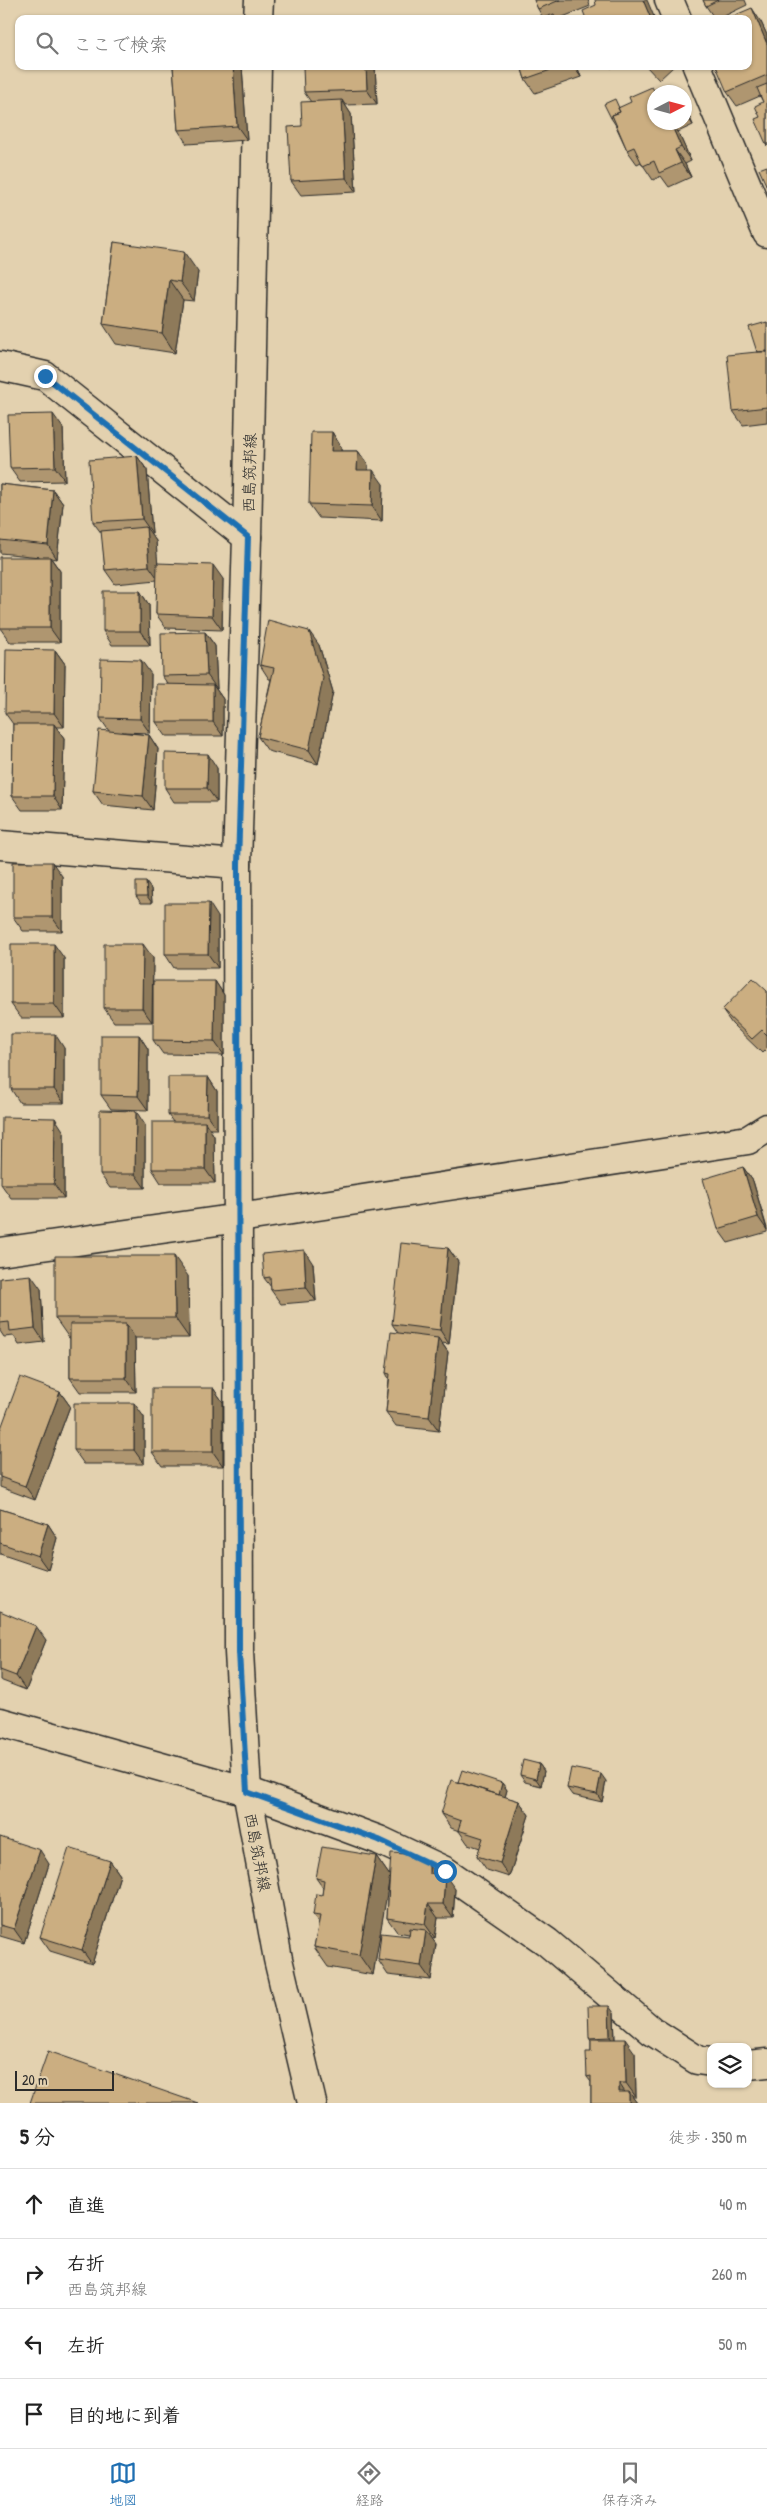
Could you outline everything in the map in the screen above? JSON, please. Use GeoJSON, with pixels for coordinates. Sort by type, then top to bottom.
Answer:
{"type":"FeatureCollection","features":[{"type":"Feature","properties":{"kind":"street"},"geometry":{"type":"LineString","coordinates":[[258,0],[258,15]]}},
{"type":"Feature","properties":{"kind":"street"},"geometry":{"type":"LineString","coordinates":[[669,0],[675,15]]}},
{"type":"Feature","properties":{"kind":"street","name":"西島筑邦線"},"geometry":{"type":"LineString","coordinates":[[257,70],[248,537],[238,864],[239,1652],[247,1792],[278,1959],[312,2103]]}},
{"type":"Feature","properties":{"kind":"street"},"geometry":{"type":"LineString","coordinates":[[699,70],[767,233]]}},
{"type":"Feature","properties":{"kind":"street"},"geometry":{"type":"LineString","coordinates":[[0,366],[45,376],[248,537]]}},
{"type":"Feature","properties":{"kind":"street"},"geometry":{"type":"LineString","coordinates":[[0,845],[238,864]]}},
{"type":"Feature","properties":{"kind":"street"},"geometry":{"type":"LineString","coordinates":[[0,1252],[239,1218],[748,1140],[767,1128]]}},
{"type":"Feature","properties":{"kind":"street"},"geometry":{"type":"LineString","coordinates":[[0,1722],[247,1792],[379,1840],[445,1871],[547,1942],[652,2031],[697,2060],[707,2061]]}},
{"type":"Feature","properties":{"kind":"street"},"geometry":{"type":"LineString","coordinates":[[752,2065],[767,2063]]}},
{"type":"Feature","properties":{"kind":"building"},"geometry":{"type":"Polygon","coordinates":[[[534,0],[560,0],[538,9],[534,0]]]}},
{"type":"Feature","properties":{"kind":"building"},"geometry":{"type":"Polygon","coordinates":[[[595,0],[643,0],[649,15],[584,15],[583,11],[596,5],[595,0]]]}},
{"type":"Feature","properties":{"kind":"building"},"geometry":{"type":"Polygon","coordinates":[[[703,0],[718,0],[706,6],[703,0]]]}},
{"type":"Feature","properties":{"kind":"building"},"geometry":{"type":"Polygon","coordinates":[[[752,8],[767,44],[767,75],[727,92],[718,70],[752,70],[752,15],[735,15],[752,8]]]}},
{"type":"Feature","properties":{"kind":"building"},"geometry":{"type":"Polygon","coordinates":[[[173,70],[233,70],[237,126],[178,130],[173,70]]]}},
{"type":"Feature","properties":{"kind":"building"},"geometry":{"type":"Polygon","coordinates":[[[303,70],[366,70],[367,90],[304,92],[303,70]]]}},
{"type":"Feature","properties":{"kind":"building"},"geometry":{"type":"Polygon","coordinates":[[[522,70],[551,70],[525,79],[522,70]]]}},
{"type":"Feature","properties":{"kind":"building"},"geometry":{"type":"Polygon","coordinates":[[[767,84],[767,146],[755,119],[760,117],[755,106],[763,102],[757,88],[767,84]]]}},
{"type":"Feature","properties":{"kind":"building"},"geometry":{"type":"Polygon","coordinates":[[[647,89],[647,130],[674,130],[681,147],[675,150],[681,163],[659,173],[654,161],[643,166],[634,147],[627,150],[612,115],[620,112],[618,108],[631,102],[629,97],[647,89]]]}},
{"type":"Feature","properties":{"kind":"building"},"geometry":{"type":"Polygon","coordinates":[[[615,99],[620,112],[612,115],[611,118],[604,104],[615,99]]]}},
{"type":"Feature","properties":{"kind":"building"},"geometry":{"type":"Polygon","coordinates":[[[342,100],[346,178],[291,181],[288,127],[302,126],[301,102],[342,100]]]}},
{"type":"Feature","properties":{"kind":"building"},"geometry":{"type":"Polygon","coordinates":[[[767,166],[767,187],[759,169],[767,166]]]}},
{"type":"Feature","properties":{"kind":"building"},"geometry":{"type":"Polygon","coordinates":[[[114,242],[184,252],[180,282],[169,280],[162,333],[103,324],[114,242]]]}},
{"type":"Feature","properties":{"kind":"building"},"geometry":{"type":"Polygon","coordinates":[[[767,322],[767,352],[757,352],[749,327],[767,322]]]}},
{"type":"Feature","properties":{"kind":"building"},"geometry":{"type":"Polygon","coordinates":[[[767,351],[767,407],[733,411],[727,355],[767,351]]]}},
{"type":"Feature","properties":{"kind":"building"},"geometry":{"type":"Polygon","coordinates":[[[53,414],[55,467],[10,468],[8,415],[53,414]]]}},
{"type":"Feature","properties":{"kind":"building"},"geometry":{"type":"Polygon","coordinates":[[[311,432],[332,432],[331,451],[358,451],[357,470],[373,470],[372,506],[309,504],[311,432]]]}},
{"type":"Feature","properties":{"kind":"building"},"geometry":{"type":"Polygon","coordinates":[[[137,456],[142,519],[93,522],[89,460],[137,456]]]}},
{"type":"Feature","properties":{"kind":"building"},"geometry":{"type":"Polygon","coordinates":[[[0,484],[53,490],[48,545],[0,540],[0,484]]]}},
{"type":"Feature","properties":{"kind":"building"},"geometry":{"type":"Polygon","coordinates":[[[146,527],[149,566],[105,570],[101,531],[146,527]]]}},
{"type":"Feature","properties":{"kind":"building"},"geometry":{"type":"Polygon","coordinates":[[[0,557],[50,557],[50,628],[0,628],[0,557]]]}},
{"type":"Feature","properties":{"kind":"building"},"geometry":{"type":"Polygon","coordinates":[[[157,563],[213,565],[212,616],[156,614],[157,563]]]}},
{"type":"Feature","properties":{"kind":"building"},"geometry":{"type":"Polygon","coordinates":[[[103,591],[140,591],[140,631],[103,631],[103,591]]]}},
{"type":"Feature","properties":{"kind":"building"},"geometry":{"type":"Polygon","coordinates":[[[268,620],[309,631],[323,678],[309,750],[258,737],[274,668],[260,665],[268,620]]]}},
{"type":"Feature","properties":{"kind":"building"},"geometry":{"type":"Polygon","coordinates":[[[205,632],[207,675],[162,676],[161,633],[205,632]]]}},
{"type":"Feature","properties":{"kind":"building"},"geometry":{"type":"Polygon","coordinates":[[[6,649],[55,650],[54,713],[5,713],[6,649]]]}},
{"type":"Feature","properties":{"kind":"building"},"geometry":{"type":"Polygon","coordinates":[[[101,659],[141,660],[140,719],[100,718],[101,659]]]}},
{"type":"Feature","properties":{"kind":"building"},"geometry":{"type":"Polygon","coordinates":[[[156,684],[213,685],[213,722],[156,722],[156,684]]]}},
{"type":"Feature","properties":{"kind":"building"},"geometry":{"type":"Polygon","coordinates":[[[13,724],[54,724],[53,796],[12,796],[13,724]]]}},
{"type":"Feature","properties":{"kind":"building"},"geometry":{"type":"Polygon","coordinates":[[[99,730],[149,735],[143,796],[93,791],[99,730]]]}},
{"type":"Feature","properties":{"kind":"building"},"geometry":{"type":"Polygon","coordinates":[[[165,753],[208,754],[207,788],[165,788],[165,753]]]}},
{"type":"Feature","properties":{"kind":"building"},"geometry":{"type":"Polygon","coordinates":[[[13,862],[52,862],[52,917],[13,917],[13,862]]]}},
{"type":"Feature","properties":{"kind":"building"},"geometry":{"type":"Polygon","coordinates":[[[136,882],[146,882],[147,896],[136,896],[136,882]]]}},
{"type":"Feature","properties":{"kind":"building"},"geometry":{"type":"Polygon","coordinates":[[[165,903],[209,903],[208,954],[165,954],[165,903]]]}},
{"type":"Feature","properties":{"kind":"building"},"geometry":{"type":"Polygon","coordinates":[[[11,944],[54,944],[54,1004],[11,1004],[11,944]]]}},
{"type":"Feature","properties":{"kind":"building"},"geometry":{"type":"Polygon","coordinates":[[[104,944],[143,944],[142,1008],[104,1008],[104,944]]]}},
{"type":"Feature","properties":{"kind":"building"},"geometry":{"type":"Polygon","coordinates":[[[753,978],[767,991],[767,1035],[762,1030],[752,1039],[722,1010],[753,978]]]}},
{"type":"Feature","properties":{"kind":"building"},"geometry":{"type":"Polygon","coordinates":[[[153,981],[215,981],[214,1041],[153,1040],[153,981]]]}},
{"type":"Feature","properties":{"kind":"building"},"geometry":{"type":"Polygon","coordinates":[[[11,1034],[55,1034],[54,1089],[11,1089],[11,1034]]]}},
{"type":"Feature","properties":{"kind":"building"},"geometry":{"type":"Polygon","coordinates":[[[101,1035],[139,1035],[138,1096],[101,1095],[101,1035]]]}},
{"type":"Feature","properties":{"kind":"building"},"geometry":{"type":"Polygon","coordinates":[[[168,1077],[208,1077],[207,1115],[168,1115],[168,1077]]]}},
{"type":"Feature","properties":{"kind":"building"},"geometry":{"type":"Polygon","coordinates":[[[100,1110],[136,1111],[135,1174],[100,1174],[100,1110]]]}},
{"type":"Feature","properties":{"kind":"building"},"geometry":{"type":"Polygon","coordinates":[[[2,1117],[55,1118],[54,1184],[1,1184],[2,1117]]]}},
{"type":"Feature","properties":{"kind":"building"},"geometry":{"type":"Polygon","coordinates":[[[152,1122],[205,1122],[205,1169],[152,1169],[152,1122]]]}},
{"type":"Feature","properties":{"kind":"building"},"geometry":{"type":"Polygon","coordinates":[[[743,1167],[758,1217],[718,1229],[703,1179],[743,1167]]]}},
{"type":"Feature","properties":{"kind":"building"},"geometry":{"type":"Polygon","coordinates":[[[401,1243],[448,1248],[440,1330],[392,1324],[401,1243]]]}},
{"type":"Feature","properties":{"kind":"building"},"geometry":{"type":"Polygon","coordinates":[[[304,1250],[306,1287],[271,1290],[270,1277],[264,1278],[262,1254],[304,1250]]]}},
{"type":"Feature","properties":{"kind":"building"},"geometry":{"type":"Polygon","coordinates":[[[55,1256],[174,1256],[175,1318],[55,1318],[55,1256]]]}},
{"type":"Feature","properties":{"kind":"building"},"geometry":{"type":"Polygon","coordinates":[[[31,1275],[35,1328],[10,1331],[9,1322],[0,1323],[0,1278],[31,1275]]]}},
{"type":"Feature","properties":{"kind":"building"},"geometry":{"type":"Polygon","coordinates":[[[70,1324],[126,1324],[126,1378],[70,1378],[70,1324]]]}},
{"type":"Feature","properties":{"kind":"building"},"geometry":{"type":"Polygon","coordinates":[[[391,1332],[438,1338],[429,1417],[386,1412],[390,1374],[386,1373],[391,1332]]]}},
{"type":"Feature","properties":{"kind":"building"},"geometry":{"type":"Polygon","coordinates":[[[20,1377],[60,1392],[25,1486],[0,1477],[0,1431],[20,1377]]]}},
{"type":"Feature","properties":{"kind":"building"},"geometry":{"type":"Polygon","coordinates":[[[152,1388],[213,1388],[213,1452],[152,1452],[152,1388]]]}},
{"type":"Feature","properties":{"kind":"building"},"geometry":{"type":"Polygon","coordinates":[[[74,1403],[134,1403],[134,1450],[74,1450],[74,1403]]]}},
{"type":"Feature","properties":{"kind":"building"},"geometry":{"type":"Polygon","coordinates":[[[0,1509],[48,1524],[38,1556],[0,1543],[0,1509]]]}},
{"type":"Feature","properties":{"kind":"building"},"geometry":{"type":"Polygon","coordinates":[[[0,1611],[36,1626],[16,1676],[0,1670],[0,1611]]]}},
{"type":"Feature","properties":{"kind":"building"},"geometry":{"type":"Polygon","coordinates":[[[523,1760],[539,1764],[536,1779],[520,1775],[523,1760]]]}},
{"type":"Feature","properties":{"kind":"building"},"geometry":{"type":"Polygon","coordinates":[[[571,1768],[601,1774],[597,1794],[567,1788],[571,1768]]]}},
{"type":"Feature","properties":{"kind":"building"},"geometry":{"type":"Polygon","coordinates":[[[462,1770],[502,1783],[499,1795],[458,1782],[462,1770]]]}},
{"type":"Feature","properties":{"kind":"building"},"geometry":{"type":"Polygon","coordinates":[[[451,1780],[519,1801],[500,1863],[477,1856],[483,1838],[458,1830],[461,1821],[441,1814],[451,1780]]]}},
{"type":"Feature","properties":{"kind":"building"},"geometry":{"type":"Polygon","coordinates":[[[0,1837],[40,1850],[14,1929],[0,1925],[0,1837]]]}},
{"type":"Feature","properties":{"kind":"building"},"geometry":{"type":"Polygon","coordinates":[[[322,1847],[376,1856],[359,1955],[314,1947],[320,1916],[313,1915],[316,1894],[322,1895],[324,1880],[316,1878],[322,1847]]]}},
{"type":"Feature","properties":{"kind":"building"},"geometry":{"type":"Polygon","coordinates":[[[69,1848],[110,1861],[82,1950],[40,1937],[69,1848]]]}},
{"type":"Feature","properties":{"kind":"building"},"geometry":{"type":"Polygon","coordinates":[[[391,1853],[411,1854],[429,1865],[429,1873],[445,1875],[443,1904],[428,1904],[425,1924],[387,1918],[391,1853]]]}},
{"type":"Feature","properties":{"kind":"building"},"geometry":{"type":"Polygon","coordinates":[[[410,1928],[426,1930],[421,1966],[378,1960],[381,1933],[409,1936],[410,1928]]]}},
{"type":"Feature","properties":{"kind":"building"},"geometry":{"type":"Polygon","coordinates":[[[588,2006],[609,2006],[610,2037],[589,2038],[588,2006]]]}},
{"type":"Feature","properties":{"kind":"building"},"geometry":{"type":"Polygon","coordinates":[[[591,2039],[625,2039],[626,2083],[619,2083],[619,2092],[629,2092],[629,2103],[591,2103],[591,2076],[587,2077],[586,2052],[591,2052],[591,2039]]]}},
{"type":"Feature","properties":{"kind":"building"},"geometry":{"type":"Polygon","coordinates":[[[48,2051],[198,2103],[30,2103],[48,2051]]]}},
{"type":"Feature","properties":{"kind":"route"},"geometry":{"type":"LineString","coordinates":[[45,376],[248,537],[238,864],[239,1652],[247,1792],[379,1840],[445,1871]]}}]}
